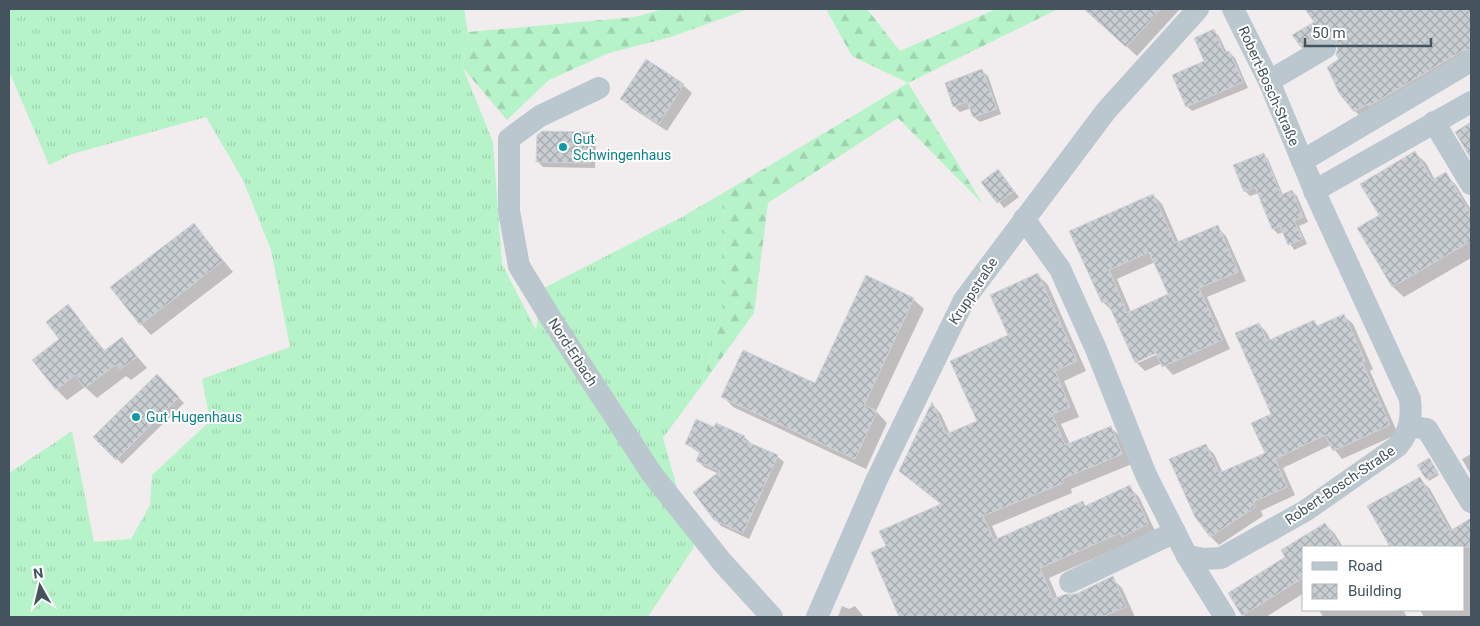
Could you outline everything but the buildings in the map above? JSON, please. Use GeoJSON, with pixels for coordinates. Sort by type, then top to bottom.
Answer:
{"type":"FeatureCollection","features":[{"type":"Feature","properties":{"kind":"street","name":"Kruppstraße"},"geometry":{"type":"LineString","coordinates":[[817,617],[877,479],[953,321],[981,276],[1106,111],[1198,9]]}},
{"type":"Feature","properties":{"kind":"street","name":"Robert-Bosch-Straße"},"geometry":{"type":"LineString","coordinates":[[1187,556],[1205,560],[1221,558],[1305,511],[1398,446],[1406,437],[1412,418],[1410,399],[1369,314],[1314,191],[1270,81],[1233,9]]}},
{"type":"Feature","properties":{"kind":"street"},"geometry":{"type":"LineString","coordinates":[[1270,81],[1325,48]]}},
{"type":"Feature","properties":{"kind":"street"},"geometry":{"type":"LineString","coordinates":[[1302,161],[1469,62]]}},
{"type":"Feature","properties":{"kind":"street","name":"Nord-Erbach"},"geometry":{"type":"LineString","coordinates":[[599,88],[540,116],[509,139],[509,211],[519,266],[652,474],[722,562],[772,617]]}},
{"type":"Feature","properties":{"kind":"street"},"geometry":{"type":"LineString","coordinates":[[1314,191],[1471,102]]}},
{"type":"Feature","properties":{"kind":"street"},"geometry":{"type":"LineString","coordinates":[[1434,122],[1471,184]]}},
{"type":"Feature","properties":{"kind":"street"},"geometry":{"type":"LineString","coordinates":[[1024,219],[1060,269],[1096,349],[1146,475],[1187,556],[1225,617]]}},
{"type":"Feature","properties":{"kind":"street"},"geometry":{"type":"LineString","coordinates":[[1409,426],[1427,429],[1471,502]]}},
{"type":"Feature","properties":{"kind":"street"},"geometry":{"type":"LineString","coordinates":[[1070,582],[1175,532]]}},
{"type":"Feature","properties":{"kind":"green space"},"geometry":{"type":"Polygon","coordinates":[[[9,9],[464,9],[468,32],[463,68],[493,142],[502,264],[536,330],[542,289],[680,218],[725,192],[724,309],[702,385],[663,438],[694,547],[648,617],[9,617],[9,473],[72,431],[94,542],[131,539],[150,505],[152,475],[210,421],[202,379],[290,347],[271,250],[243,180],[206,117],[72,154],[49,165],[9,71],[9,9]]]}},
{"type":"Feature","properties":{"kind":"green space"},"geometry":{"type":"Polygon","coordinates":[[[663,9],[748,9],[671,37],[609,53],[549,80],[507,120],[463,68],[468,32],[635,17],[663,9]]]}},
{"type":"Feature","properties":{"kind":"green space"},"geometry":{"type":"Polygon","coordinates":[[[826,9],[867,9],[900,51],[996,9],[1058,9],[908,83],[852,56],[826,9]]]}},
{"type":"Feature","properties":{"kind":"green space"},"geometry":{"type":"Polygon","coordinates":[[[908,83],[983,204],[898,118],[768,203],[754,313],[702,385],[724,309],[725,192],[908,83]]]}},
{"type":"Feature","properties":{"kind":"place","name":"Gut Schwingenhaus"},"geometry":{"type":"Point","coordinates":[563,147]}},
{"type":"Feature","properties":{"kind":"place","name":"Gut Hugenhaus"},"geometry":{"type":"Point","coordinates":[136,417]}}]}
